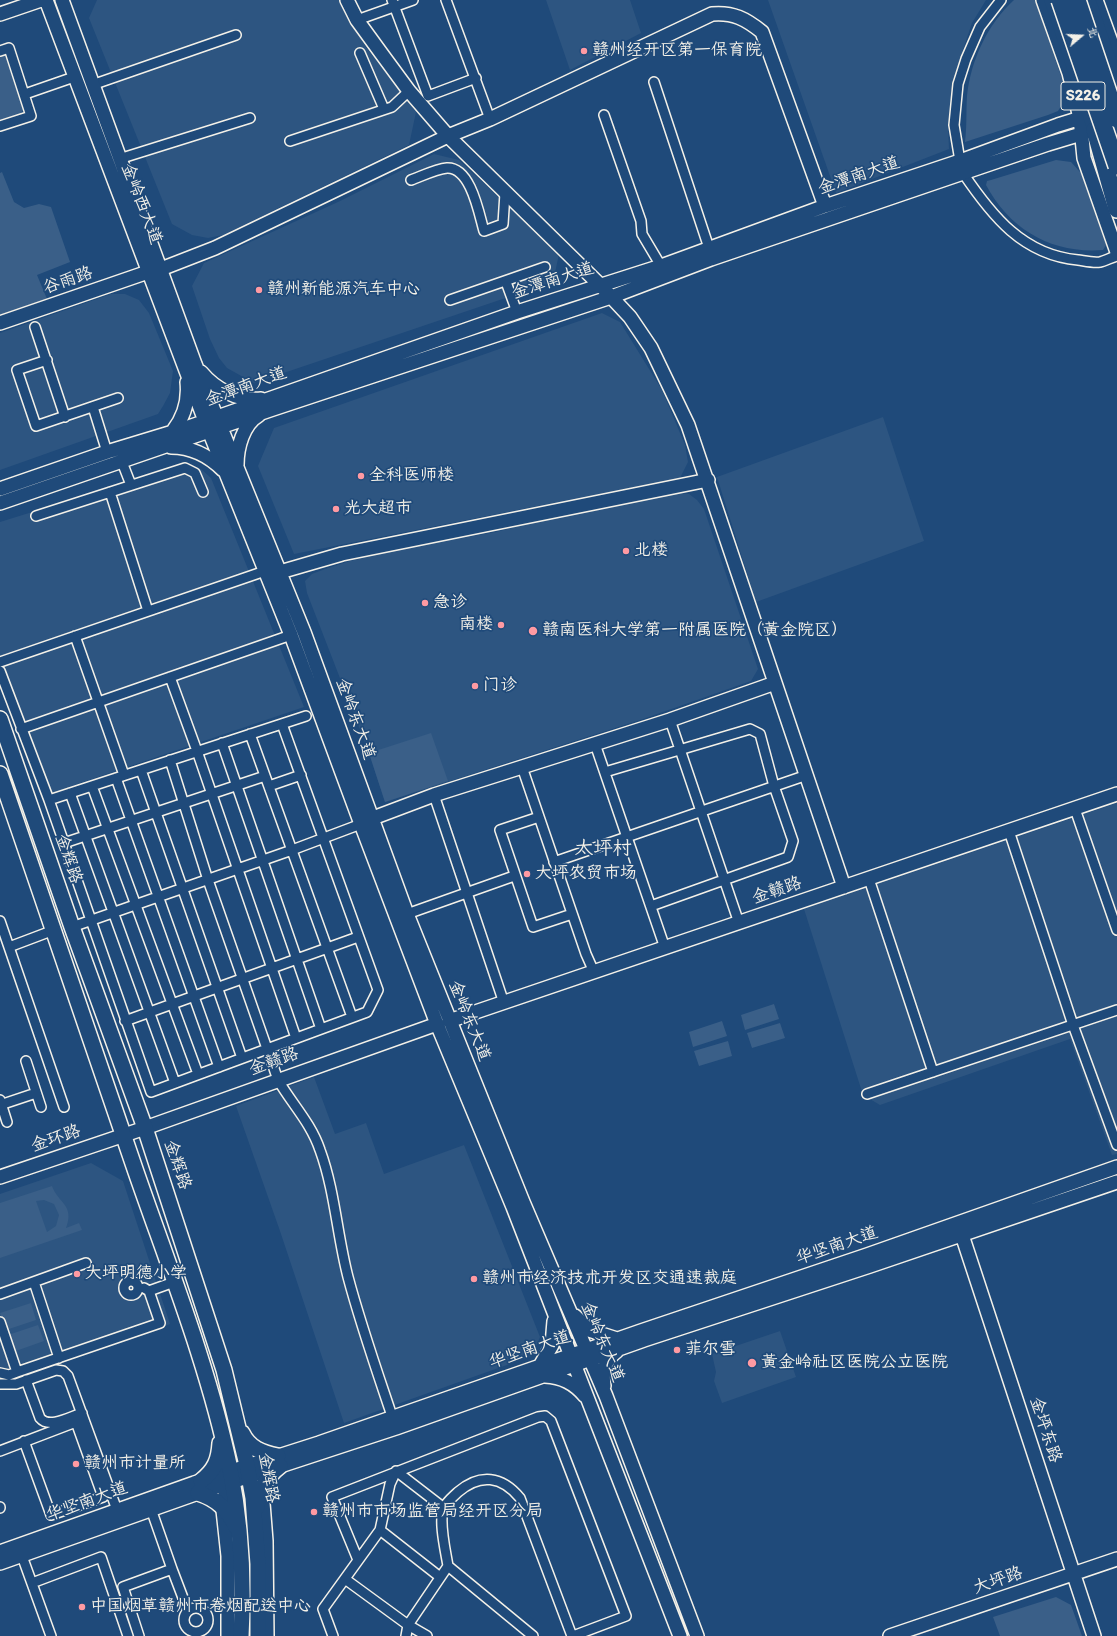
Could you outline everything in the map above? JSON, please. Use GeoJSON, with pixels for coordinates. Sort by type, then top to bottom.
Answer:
{"type":"FeatureCollection","features":[{"type":"Feature","properties":{"kind":"highway"},"geometry":{"type":"LineString","coordinates":[[1060,0],[1117,166]]}},
{"type":"Feature","properties":{"kind":"highway"},"geometry":{"type":"LineString","coordinates":[[1077,0],[1117,119]]}},
{"type":"Feature","properties":{"kind":"highway"},"geometry":{"type":"LineString","coordinates":[[1087,124],[1117,209]]}},
{"type":"Feature","properties":{"kind":"main road"},"geometry":{"type":"LineString","coordinates":[[0,14],[41,0]]}},
{"type":"Feature","properties":{"kind":"main road","name":"金岭西大道"},"geometry":{"type":"LineString","coordinates":[[46,0],[148,272],[191,368],[212,424]]}},
{"type":"Feature","properties":{"kind":"main road","name":"金岭西大道"},"geometry":{"type":"LineString","coordinates":[[62,0],[119,159],[161,269],[191,368]]}},
{"type":"Feature","properties":{"kind":"main road"},"geometry":{"type":"LineString","coordinates":[[347,0],[357,20],[409,92],[448,136],[600,285],[630,317],[651,348],[688,425],[708,480],[774,683],[807,775],[844,887]]}},
{"type":"Feature","properties":{"kind":"main road"},"geometry":{"type":"LineString","coordinates":[[1043,0],[1087,124],[1084,158],[1117,252]]}},
{"type":"Feature","properties":{"kind":"main road","name":"S226"},"geometry":{"type":"LineString","coordinates":[[1052,0],[1087,124],[1117,192]]}},
{"type":"Feature","properties":{"kind":"main road","name":"S226"},"geometry":{"type":"LineString","coordinates":[[1088,0],[1117,86]]}},
{"type":"Feature","properties":{"kind":"main road"},"geometry":{"type":"LineString","coordinates":[[1096,0],[1117,58]]}},
{"type":"Feature","properties":{"kind":"main road"},"geometry":{"type":"LineString","coordinates":[[161,269],[215,248],[448,136],[490,119],[712,14],[726,13],[745,19],[762,32],[825,206]]}},
{"type":"Feature","properties":{"kind":"main road","name":"金潭南大道"},"geometry":{"type":"LineString","coordinates":[[268,404],[611,297],[961,167],[1087,124],[1117,108]]}},
{"type":"Feature","properties":{"kind":"main road","name":"金潭南大道"},"geometry":{"type":"LineString","coordinates":[[1087,124],[1117,124]]}},
{"type":"Feature","properties":{"kind":"main road","name":"金潭南大道"},"geometry":{"type":"LineString","coordinates":[[0,503],[163,448],[212,424],[517,312],[661,266],[825,206],[961,167]]}},
{"type":"Feature","properties":{"kind":"main road","name":"谷雨路"},"geometry":{"type":"LineString","coordinates":[[0,324],[148,272]]}},
{"type":"Feature","properties":{"kind":"main road"},"geometry":{"type":"LineString","coordinates":[[173,431],[181,419],[186,405],[191,368],[224,391],[268,404],[256,417],[244,434],[238,448],[237,471]]}},
{"type":"Feature","properties":{"kind":"main road","name":"金潭南大道"},"geometry":{"type":"LineString","coordinates":[[0,489],[173,431],[212,424]]}},
{"type":"Feature","properties":{"kind":"main road","name":"金岭东大道"},"geometry":{"type":"LineString","coordinates":[[212,424],[237,471],[265,571],[291,635],[361,824],[518,1204],[568,1308],[606,1396],[697,1636]]}},
{"type":"Feature","properties":{"kind":"main road","name":"金岭东大道"},"geometry":{"type":"LineString","coordinates":[[212,424],[224,471],[254,528],[280,572],[373,818],[443,1022]]}},
{"type":"Feature","properties":{"kind":"main road"},"geometry":{"type":"LineString","coordinates":[[163,448],[186,448],[200,453],[213,460],[224,471]]}},
{"type":"Feature","properties":{"kind":"main road"},"geometry":{"type":"LineString","coordinates":[[280,572],[342,554],[708,480]]}},
{"type":"Feature","properties":{"kind":"main road"},"geometry":{"type":"LineString","coordinates":[[373,818],[434,795],[670,720],[774,683]]}},
{"type":"Feature","properties":{"kind":"main road","name":"金辉路"},"geometry":{"type":"LineString","coordinates":[[0,719],[144,1128],[224,1370],[248,1471],[255,1520],[258,1564],[258,1636]]}},
{"type":"Feature","properties":{"kind":"main road"},"geometry":{"type":"LineString","coordinates":[[0,774],[174,1282],[221,1430],[231,1476],[238,1532],[242,1607],[241,1636]]}},
{"type":"Feature","properties":{"kind":"main road","name":"金赣路"},"geometry":{"type":"LineString","coordinates":[[123,1135],[443,1022],[1117,794]]}},
{"type":"Feature","properties":{"kind":"main road","name":"金环路"},"geometry":{"type":"LineString","coordinates":[[0,1177],[123,1135]]}},
{"type":"Feature","properties":{"kind":"main road","name":"华坚南大道"},"geometry":{"type":"LineString","coordinates":[[0,1552],[117,1510],[200,1487],[394,1423],[1117,1166]]}},
{"type":"Feature","properties":{"kind":"main road","name":"华坚南大道"},"geometry":{"type":"LineString","coordinates":[[619,1343],[962,1235],[1117,1182]]}},
{"type":"Feature","properties":{"kind":"main road","name":"金岭东大道"},"geometry":{"type":"LineString","coordinates":[[518,1204],[554,1313],[680,1636]]}},
{"type":"Feature","properties":{"kind":"main road","name":"金坪东路"},"geometry":{"type":"LineString","coordinates":[[962,1235],[1094,1636]]}},
{"type":"Feature","properties":{"kind":"main road"},"geometry":{"type":"LineString","coordinates":[[568,1308],[589,1330],[619,1343],[605,1362],[603,1380],[606,1396]]}},
{"type":"Feature","properties":{"kind":"main road"},"geometry":{"type":"LineString","coordinates":[[554,1313],[555,1332],[552,1345],[542,1371],[566,1381],[580,1391],[589,1401]]}},
{"type":"Feature","properties":{"kind":"main road"},"geometry":{"type":"LineString","coordinates":[[238,1426],[245,1439],[251,1446],[279,1461],[259,1494],[255,1520]]}},
{"type":"Feature","properties":{"kind":"main road"},"geometry":{"type":"LineString","coordinates":[[221,1430],[220,1455],[217,1464],[212,1473],[200,1487],[222,1506],[238,1532]]}},
{"type":"Feature","properties":{"kind":"main road"},"geometry":{"type":"LineString","coordinates":[[248,1471],[263,1503],[266,1541],[267,1636]]}},
{"type":"Feature","properties":{"kind":"main road"},"geometry":{"type":"LineString","coordinates":[[228,1636],[228,1556],[222,1501],[231,1476]]}},
{"type":"Feature","properties":{"kind":"main road","name":"华坚南大道"},"geometry":{"type":"LineString","coordinates":[[0,1563],[151,1509],[200,1487]]}},
{"type":"Feature","properties":{"kind":"main road","name":"大坪路"},"geometry":{"type":"LineString","coordinates":[[890,1636],[1117,1558]]}},
{"type":"Feature","properties":{"kind":"street"},"geometry":{"type":"LineString","coordinates":[[357,20],[393,3],[413,0]]}},
{"type":"Feature","properties":{"kind":"street"},"geometry":{"type":"LineString","coordinates":[[446,0],[490,119]]}},
{"type":"Feature","properties":{"kind":"street"},"geometry":{"type":"LineString","coordinates":[[1001,0],[980,27],[966,59],[958,84],[954,125],[961,167],[999,220],[1019,239],[1046,254],[1072,260],[1099,262],[1117,256]]}},
{"type":"Feature","properties":{"kind":"street"},"geometry":{"type":"LineString","coordinates":[[393,3],[428,96],[476,78]]}},
{"type":"Feature","properties":{"kind":"street"},"geometry":{"type":"LineString","coordinates":[[92,85],[236,35]]}},
{"type":"Feature","properties":{"kind":"street"},"geometry":{"type":"LineString","coordinates":[[0,51],[9,48],[32,116],[0,126]]}},
{"type":"Feature","properties":{"kind":"street"},"geometry":{"type":"LineString","coordinates":[[360,53],[384,109]]}},
{"type":"Feature","properties":{"kind":"street"},"geometry":{"type":"LineString","coordinates":[[25,94],[74,77]]}},
{"type":"Feature","properties":{"kind":"street"},"geometry":{"type":"LineString","coordinates":[[654,82],[709,248]]}},
{"type":"Feature","properties":{"kind":"street"},"geometry":{"type":"LineString","coordinates":[[290,141],[392,107],[409,92]]}},
{"type":"Feature","properties":{"kind":"street"},"geometry":{"type":"LineString","coordinates":[[604,116],[641,221],[642,234],[661,266]]}},
{"type":"Feature","properties":{"kind":"street"},"geometry":{"type":"LineString","coordinates":[[119,159],[250,118]]}},
{"type":"Feature","properties":{"kind":"street"},"geometry":{"type":"LineString","coordinates":[[411,180],[447,168],[454,170],[470,184],[484,231],[503,224],[506,193]]}},
{"type":"Feature","properties":{"kind":"street"},"geometry":{"type":"LineString","coordinates":[[450,300],[506,282],[545,267]]}},
{"type":"Feature","properties":{"kind":"street"},"geometry":{"type":"LineString","coordinates":[[506,282],[517,312]]}},
{"type":"Feature","properties":{"kind":"street"},"geometry":{"type":"LineString","coordinates":[[35,327],[65,417]]}},
{"type":"Feature","properties":{"kind":"street"},"geometry":{"type":"LineString","coordinates":[[47,360],[17,370],[36,426],[118,398]]}},
{"type":"Feature","properties":{"kind":"street"},"geometry":{"type":"LineString","coordinates":[[93,407],[107,452]]}},
{"type":"Feature","properties":{"kind":"street"},"geometry":{"type":"LineString","coordinates":[[122,462],[131,485]]}},
{"type":"Feature","properties":{"kind":"street"},"geometry":{"type":"LineString","coordinates":[[36,516],[185,468],[196,473],[203,492]]}},
{"type":"Feature","properties":{"kind":"street"},"geometry":{"type":"LineString","coordinates":[[110,492],[148,611]]}},
{"type":"Feature","properties":{"kind":"street"},"geometry":{"type":"LineString","coordinates":[[0,662],[265,571]]}},
{"type":"Feature","properties":{"kind":"street"},"geometry":{"type":"LineString","coordinates":[[21,729],[291,635]]}},
{"type":"Feature","properties":{"kind":"street"},"geometry":{"type":"LineString","coordinates":[[75,636],[99,702],[132,821],[219,1067]]}},
{"type":"Feature","properties":{"kind":"street"},"geometry":{"type":"LineString","coordinates":[[0,671],[49,800],[151,1092],[367,1012],[378,990],[282,724]]}},
{"type":"Feature","properties":{"kind":"street"},"geometry":{"type":"LineString","coordinates":[[170,677],[296,1038]]}},
{"type":"Feature","properties":{"kind":"street"},"geometry":{"type":"LineString","coordinates":[[49,800],[306,716]]}},
{"type":"Feature","properties":{"kind":"street"},"geometry":{"type":"LineString","coordinates":[[670,720],[739,923]]}},
{"type":"Feature","properties":{"kind":"street"},"geometry":{"type":"LineString","coordinates":[[605,772],[750,729],[760,734],[774,786],[794,841],[788,857],[652,906]]}},
{"type":"Feature","properties":{"kind":"street"},"geometry":{"type":"LineString","coordinates":[[250,734],[352,1017]]}},
{"type":"Feature","properties":{"kind":"street"},"geometry":{"type":"LineString","coordinates":[[222,743],[321,1029]]}},
{"type":"Feature","properties":{"kind":"street"},"geometry":{"type":"LineString","coordinates":[[595,744],[652,906],[665,948]]}},
{"type":"Feature","properties":{"kind":"street"},"geometry":{"type":"LineString","coordinates":[[170,760],[208,880],[278,1080],[288,1097],[309,1124],[320,1150],[335,1202],[348,1277],[394,1423]]}},
{"type":"Feature","properties":{"kind":"street"},"geometry":{"type":"LineString","coordinates":[[522,767],[572,914],[594,972]]}},
{"type":"Feature","properties":{"kind":"street"},"geometry":{"type":"LineString","coordinates":[[141,770],[242,1058]]}},
{"type":"Feature","properties":{"kind":"street"},"geometry":{"type":"LineString","coordinates":[[554,862],[807,775]]}},
{"type":"Feature","properties":{"kind":"street"},"geometry":{"type":"LineString","coordinates":[[64,843],[265,776]]}},
{"type":"Feature","properties":{"kind":"street"},"geometry":{"type":"LineString","coordinates":[[268,786],[301,776]]}},
{"type":"Feature","properties":{"kind":"street"},"geometry":{"type":"LineString","coordinates":[[92,786],[198,1074]]}},
{"type":"Feature","properties":{"kind":"street"},"geometry":{"type":"LineString","coordinates":[[70,793],[175,1083]]}},
{"type":"Feature","properties":{"kind":"street"},"geometry":{"type":"LineString","coordinates":[[434,795],[504,1002]]}},
{"type":"Feature","properties":{"kind":"street"},"geometry":{"type":"LineString","coordinates":[[1075,808],[1117,930]]}},
{"type":"Feature","properties":{"kind":"street"},"geometry":{"type":"LineString","coordinates":[[539,817],[500,830],[514,876],[533,928],[572,914]]}},
{"type":"Feature","properties":{"kind":"street"},"geometry":{"type":"LineString","coordinates":[[72,927],[91,922],[263,861],[361,824]]}},
{"type":"Feature","properties":{"kind":"street"},"geometry":{"type":"LineString","coordinates":[[1009,831],[1073,1025],[1117,1145]]}},
{"type":"Feature","properties":{"kind":"street"},"geometry":{"type":"LineString","coordinates":[[407,914],[514,876]]}},
{"type":"Feature","properties":{"kind":"street"},"geometry":{"type":"LineString","coordinates":[[868,879],[933,1072]]}},
{"type":"Feature","properties":{"kind":"street"},"geometry":{"type":"LineString","coordinates":[[0,921],[64,1107]]}},
{"type":"Feature","properties":{"kind":"street"},"geometry":{"type":"LineString","coordinates":[[9,947],[54,930]]}},
{"type":"Feature","properties":{"kind":"street"},"geometry":{"type":"LineString","coordinates":[[125,1020],[358,937]]}},
{"type":"Feature","properties":{"kind":"street"},"geometry":{"type":"LineString","coordinates":[[867,1094],[1117,1010]]}},
{"type":"Feature","properties":{"kind":"street"},"geometry":{"type":"LineString","coordinates":[[26,1061],[41,1107]]}},
{"type":"Feature","properties":{"kind":"street"},"geometry":{"type":"LineString","coordinates":[[7,1122],[1,1103],[36,1093]]}},
{"type":"Feature","properties":{"kind":"street"},"geometry":{"type":"LineString","coordinates":[[0,1294],[86,1263]]}},
{"type":"Feature","properties":{"kind":"street"},"geometry":{"type":"LineString","coordinates":[[34,1282],[59,1358]]}},
{"type":"Feature","properties":{"kind":"street"},"geometry":{"type":"LineString","coordinates":[[149,1291],[174,1282]]}},
{"type":"Feature","properties":{"kind":"street"},"geometry":{"type":"LineString","coordinates":[[0,1373],[9,1375],[160,1323],[149,1291],[139,1286]]}},
{"type":"Feature","properties":{"kind":"street"},"geometry":{"type":"LineString","coordinates":[[0,1322],[17,1372]]}},
{"type":"Feature","properties":{"kind":"street"},"geometry":{"type":"LineString","coordinates":[[0,1384],[16,1384],[56,1370],[63,1371],[71,1381],[117,1510]]}},
{"type":"Feature","properties":{"kind":"street"},"geometry":{"type":"LineString","coordinates":[[26,1380],[40,1418],[44,1421],[53,1423],[82,1413]]}},
{"type":"Feature","properties":{"kind":"street"},"geometry":{"type":"LineString","coordinates":[[358,1560],[332,1496],[538,1417],[545,1416],[551,1421],[626,1616],[573,1636],[520,1498],[512,1488],[500,1482],[486,1479],[474,1481],[453,1497],[444,1508],[442,1531],[448,1566],[533,1636]]}},
{"type":"Feature","properties":{"kind":"street"},"geometry":{"type":"LineString","coordinates":[[0,1451],[24,1441],[76,1422],[103,1497],[51,1515],[24,1441]]}},
{"type":"Feature","properties":{"kind":"street"},"geometry":{"type":"LineString","coordinates":[[396,1471],[444,1508]]}},
{"type":"Feature","properties":{"kind":"street"},"geometry":{"type":"LineString","coordinates":[[333,1636],[323,1609],[380,1530],[390,1484],[396,1471]]}},
{"type":"Feature","properties":{"kind":"street"},"geometry":{"type":"LineString","coordinates":[[151,1509],[188,1611]]}},
{"type":"Feature","properties":{"kind":"street"},"geometry":{"type":"LineString","coordinates":[[380,1530],[440,1577]]}},
{"type":"Feature","properties":{"kind":"street"},"geometry":{"type":"LineString","coordinates":[[22,1556],[51,1636]]}},
{"type":"Feature","properties":{"kind":"street"},"geometry":{"type":"LineString","coordinates":[[32,1583],[101,1557],[128,1636]]}},
{"type":"Feature","properties":{"kind":"street"},"geometry":{"type":"LineString","coordinates":[[406,1636],[408,1625],[448,1566]]}},
{"type":"Feature","properties":{"kind":"street"},"geometry":{"type":"LineString","coordinates":[[139,1636],[123,1587],[172,1569]]}},
{"type":"Feature","properties":{"kind":"street"},"geometry":{"type":"LineString","coordinates":[[345,1579],[408,1625],[427,1636]]}},
{"type":"Feature","properties":{"kind":"street"},"geometry":{"type":"LineString","coordinates":[[198,1609],[207,1616],[206,1626],[196,1634],[185,1626],[184,1618],[188,1611],[198,1609]]}},
{"type":"Feature","properties":{"kind":"shaded area"},"geometry":{"type":"Polygon","coordinates":[[[97,0],[341,0],[365,46],[416,112],[409,145],[223,235],[208,238],[192,235],[172,224],[89,18],[97,0]]]}},
{"type":"Feature","properties":{"kind":"shaded area","name":"赣州经开区第一保育院"},"geometry":{"type":"Polygon","coordinates":[[[546,0],[630,0],[641,33],[570,70],[546,0]]]}},
{"type":"Feature","properties":{"kind":"shaded area"},"geometry":{"type":"Polygon","coordinates":[[[768,0],[986,0],[972,23],[953,79],[948,125],[949,149],[836,193],[768,0]]]}},
{"type":"Feature","properties":{"kind":"shaded area"},"geometry":{"type":"Polygon","coordinates":[[[1014,0],[1035,0],[1062,79],[1066,98],[1058,111],[965,142],[967,96],[972,69],[988,32],[1004,10],[1014,0]]]}},
{"type":"Feature","properties":{"kind":"shaded area"},"geometry":{"type":"Polygon","coordinates":[[[2,53],[6,55],[24,109],[20,114],[0,122],[0,54],[2,53]]]}},
{"type":"Feature","properties":{"kind":"shaded area"},"geometry":{"type":"Polygon","coordinates":[[[434,154],[459,160],[559,254],[553,282],[254,383],[227,368],[219,358],[210,339],[192,286],[204,263],[338,202],[434,154]]]}},
{"type":"Feature","properties":{"kind":"shaded area"},"geometry":{"type":"Polygon","coordinates":[[[1056,160],[1071,162],[1081,173],[1106,245],[1103,250],[1067,248],[1034,236],[1007,215],[986,185],[987,181],[1056,160]]]}},
{"type":"Feature","properties":{"kind":"shaded area"},"geometry":{"type":"Polygon","coordinates":[[[2,172],[14,202],[24,208],[39,204],[51,207],[70,262],[37,275],[47,299],[0,317],[0,173],[2,172]]]}},
{"type":"Feature","properties":{"kind":"shaded area"},"geometry":{"type":"Polygon","coordinates":[[[111,294],[125,294],[139,300],[149,313],[173,371],[170,393],[158,414],[0,470],[0,333],[111,294]]]}},
{"type":"Feature","properties":{"kind":"shaded area"},"geometry":{"type":"Polygon","coordinates":[[[602,313],[620,322],[662,390],[685,445],[688,462],[680,478],[294,554],[258,466],[274,428],[602,313]]]}},
{"type":"Feature","properties":{"kind":"shaded area","name":"赣南医科大学第一附属医院（黄金院区）"},"geometry":{"type":"Polygon","coordinates":[[[883,417],[924,541],[756,602],[717,477],[883,417]]]}},
{"type":"Feature","properties":{"kind":"shaded area"},"geometry":{"type":"Polygon","coordinates":[[[187,464],[201,469],[211,478],[304,707],[42,796],[0,674],[0,522],[187,464]]]}},
{"type":"Feature","properties":{"kind":"shaded area","name":"赣南医科大学第一附属医院（黄金院区）"},"geometry":{"type":"Polygon","coordinates":[[[677,493],[689,494],[697,500],[704,509],[758,669],[751,681],[643,719],[385,802],[369,753],[307,593],[305,581],[312,574],[350,561],[415,546],[496,532],[581,510],[677,493]]]}},
{"type":"Feature","properties":{"kind":"shaded area"},"geometry":{"type":"Polygon","coordinates":[[[431,733],[448,781],[385,802],[369,753],[431,733]]]}},
{"type":"Feature","properties":{"kind":"shaded area"},"geometry":{"type":"Polygon","coordinates":[[[1117,803],[1117,1154],[1112,1155],[1070,1039],[880,1105],[863,1095],[804,909],[1117,803]]]}},
{"type":"Feature","properties":{"kind":"shaded area"},"geometry":{"type":"Polygon","coordinates":[[[774,1004],[779,1019],[745,1030],[741,1015],[774,1004]]]}},
{"type":"Feature","properties":{"kind":"shaded area"},"geometry":{"type":"Polygon","coordinates":[[[722,1021],[727,1036],[693,1047],[689,1032],[722,1021]]]}},
{"type":"Feature","properties":{"kind":"shaded area"},"geometry":{"type":"Polygon","coordinates":[[[780,1023],[785,1038],[752,1048],[747,1033],[780,1023]]]}},
{"type":"Feature","properties":{"kind":"shaded area"},"geometry":{"type":"Polygon","coordinates":[[[728,1041],[732,1056],[699,1066],[694,1051],[728,1041]]]}},
{"type":"Feature","properties":{"kind":"shaded area"},"geometry":{"type":"Polygon","coordinates":[[[314,1077],[335,1134],[366,1123],[384,1174],[464,1145],[540,1337],[532,1356],[344,1423],[280,1231],[236,1106],[314,1077]]]}},
{"type":"Feature","properties":{"kind":"shaded area","name":"大坪明德小学"},"geometry":{"type":"Polygon","coordinates":[[[91,1163],[123,1181],[170,1324],[17,1379],[2,1380],[0,1379],[0,1194],[91,1163]]]}},
{"type":"Feature","properties":{"kind":"shaded area"},"geometry":{"type":"Polygon","coordinates":[[[52,1186],[67,1209],[68,1220],[66,1228],[79,1223],[82,1230],[0,1258],[0,1203],[52,1186]],[[44,1200],[36,1201],[47,1232],[56,1226],[59,1215],[54,1204],[44,1200]]]}},
{"type":"Feature","properties":{"kind":"shaded area"},"geometry":{"type":"Polygon","coordinates":[[[31,1303],[36,1320],[6,1330],[0,1313],[31,1303]]]}},
{"type":"Feature","properties":{"kind":"shaded area"},"geometry":{"type":"Polygon","coordinates":[[[38,1325],[44,1341],[13,1352],[8,1335],[38,1325]]]}},
{"type":"Feature","properties":{"kind":"shaded area","name":"黄金岭社区医院公立医院"},"geometry":{"type":"Polygon","coordinates":[[[780,1331],[796,1377],[722,1403],[714,1381],[716,1372],[712,1354],[780,1331]]]}},
{"type":"Feature","properties":{"kind":"shaded area"},"geometry":{"type":"Polygon","coordinates":[[[1056,1597],[1071,1605],[1082,1636],[1000,1636],[993,1617],[1056,1597]]]}},
{"type":"Feature","properties":{"kind":"place","name":"赣州经开区第一保育院"},"geometry":{"type":"Point","coordinates":[584,51]}},
{"type":"Feature","properties":{"kind":"place","name":"赣州新能源汽车中心"},"geometry":{"type":"Point","coordinates":[259,290]}},
{"type":"Feature","properties":{"kind":"place","name":"全科医师楼"},"geometry":{"type":"Point","coordinates":[361,476]}},
{"type":"Feature","properties":{"kind":"place","name":"光大超市"},"geometry":{"type":"Point","coordinates":[336,509]}},
{"type":"Feature","properties":{"kind":"place","name":"北楼"},"geometry":{"type":"Point","coordinates":[626,551]}},
{"type":"Feature","properties":{"kind":"place","name":"急诊"},"geometry":{"type":"Point","coordinates":[425,603]}},
{"type":"Feature","properties":{"kind":"place","name":"南楼"},"geometry":{"type":"Point","coordinates":[501,625]}},
{"type":"Feature","properties":{"kind":"place","name":"赣南医科大学第一附属医院（黄金院区）"},"geometry":{"type":"Point","coordinates":[533,631]}},
{"type":"Feature","properties":{"kind":"place","name":"门诊"},"geometry":{"type":"Point","coordinates":[475,686]}},
{"type":"Feature","properties":{"kind":"place","name":"大坪农贸市场"},"geometry":{"type":"Point","coordinates":[527,874]}},
{"type":"Feature","properties":{"kind":"place","name":"大坪明德小学"},"geometry":{"type":"Point","coordinates":[77,1274]}},
{"type":"Feature","properties":{"kind":"place","name":"赣州市经济技术开发区交通速裁庭"},"geometry":{"type":"Point","coordinates":[474,1279]}},
{"type":"Feature","properties":{"kind":"place","name":"菲尔雪"},"geometry":{"type":"Point","coordinates":[677,1350]}},
{"type":"Feature","properties":{"kind":"place","name":"黄金岭社区医院公立医院"},"geometry":{"type":"Point","coordinates":[752,1363]}},
{"type":"Feature","properties":{"kind":"place","name":"赣州市计量所"},"geometry":{"type":"Point","coordinates":[76,1464]}},
{"type":"Feature","properties":{"kind":"place","name":"赣州市市场监管局经开区分局"},"geometry":{"type":"Point","coordinates":[314,1512]}},
{"type":"Feature","properties":{"kind":"place","name":"中国烟草赣州市卷烟配送中心"},"geometry":{"type":"Point","coordinates":[82,1607]}},
{"type":"Feature","properties":{"kind":"district","name":"太坪村"},"geometry":{"type":"Point","coordinates":[603,849]}}]}
